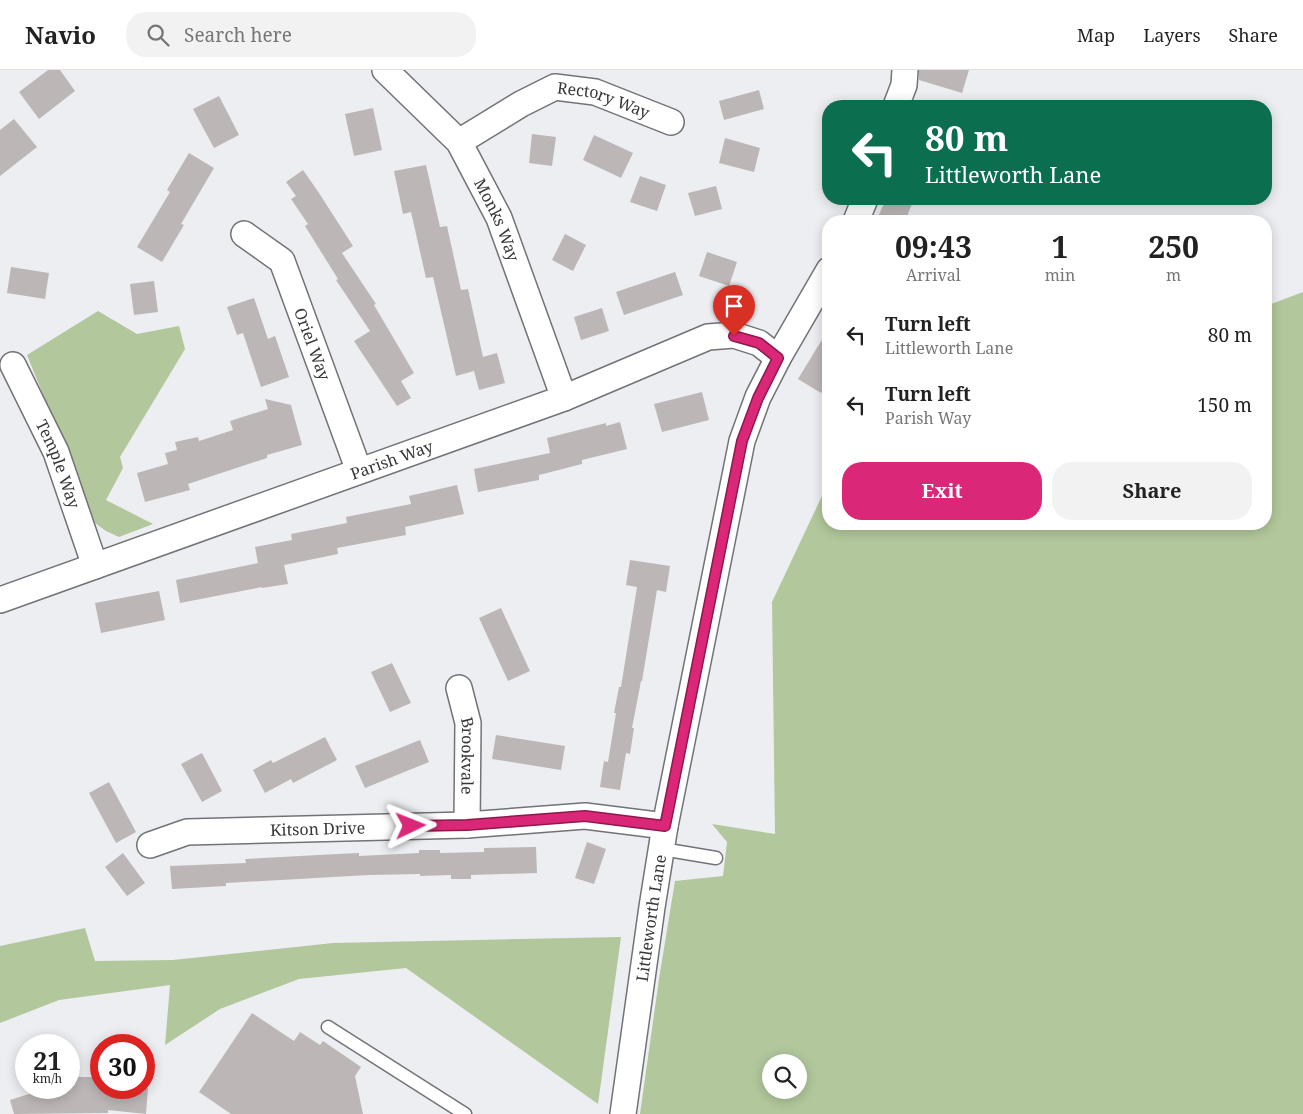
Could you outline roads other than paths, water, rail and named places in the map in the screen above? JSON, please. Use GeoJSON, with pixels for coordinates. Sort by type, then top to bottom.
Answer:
{"type":"FeatureCollection","features":[{"type":"Feature","properties":{"kind":"street","name":"Monks Way"},"geometry":{"type":"LineString","coordinates":[[385,70],[459,142],[499,218],[564,398]]}},
{"type":"Feature","properties":{"kind":"street"},"geometry":{"type":"LineString","coordinates":[[898,100],[904,85],[905,70]]}},
{"type":"Feature","properties":{"kind":"street","name":"Rectory Way"},"geometry":{"type":"LineString","coordinates":[[459,142],[521,104],[555,87],[596,92],[671,122]]}},
{"type":"Feature","properties":{"kind":"street","name":"Oriel Way"},"geometry":{"type":"LineString","coordinates":[[244,234],[282,261],[359,471]]}},
{"type":"Feature","properties":{"kind":"street","name":"Littleworth Lane"},"geometry":{"type":"LineString","coordinates":[[622,1114],[664,838],[742,441],[758,398],[778,358],[822,282]]}},
{"type":"Feature","properties":{"kind":"street","name":"Parish Way"},"geometry":{"type":"LineString","coordinates":[[0,600],[564,398],[708,337],[734,336],[759,343],[778,358]]}},
{"type":"Feature","properties":{"kind":"street","name":"Temple Way"},"geometry":{"type":"LineString","coordinates":[[13,365],[56,452],[95,566]]}},
{"type":"Feature","properties":{"kind":"street","name":"Brookvale"},"geometry":{"type":"LineString","coordinates":[[459,688],[468,723],[467,825]]}},
{"type":"Feature","properties":{"kind":"street","name":"Kitson Drive"},"geometry":{"type":"LineString","coordinates":[[150,845],[187,832],[467,825],[585,816],[664,838]]}},
{"type":"Feature","properties":{"kind":"lane"},"geometry":{"type":"LineString","coordinates":[[664,838],[716,858]]}},
{"type":"Feature","properties":{"kind":"lane"},"geometry":{"type":"LineString","coordinates":[[328,1027],[465,1114]]}}]}
